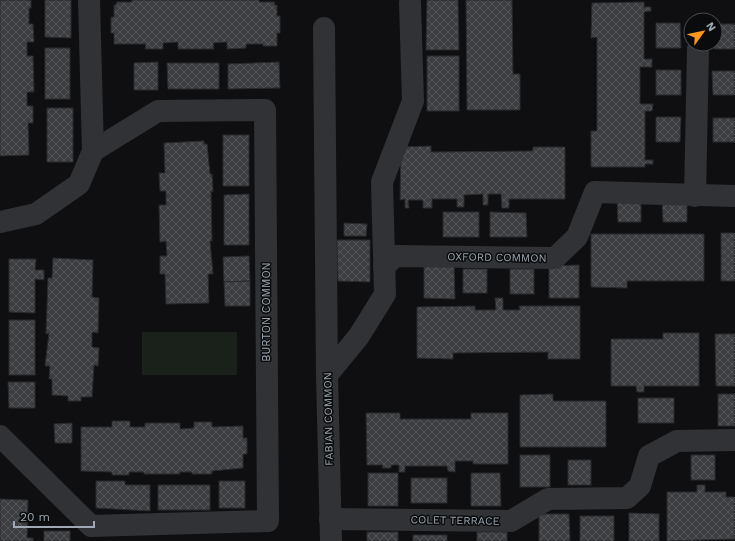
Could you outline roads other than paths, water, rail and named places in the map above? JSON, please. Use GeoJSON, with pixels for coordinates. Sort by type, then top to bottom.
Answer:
{"type":"FeatureCollection","features":[{"type":"Feature","properties":{"kind":"street"},"geometry":{"type":"LineString","coordinates":[[0,222],[36,214],[80,184],[93,151],[89,0]]}},
{"type":"Feature","properties":{"kind":"street"},"geometry":{"type":"LineString","coordinates":[[327,375],[359,336],[385,294],[382,182],[413,101],[410,3]]}},
{"type":"Feature","properties":{"kind":"street","name":"FABIAN COMMON"},"geometry":{"type":"LineString","coordinates":[[324,28],[327,375],[331,541]]}},
{"type":"Feature","properties":{"kind":"street"},"geometry":{"type":"LineString","coordinates":[[695,196],[698,52]]}},
{"type":"Feature","properties":{"kind":"street","name":"BURTON COMMON"},"geometry":{"type":"LineString","coordinates":[[0,436],[91,534],[268,521],[265,110],[158,110],[93,151]]}},
{"type":"Feature","properties":{"kind":"street","name":"OXFORD COMMON"},"geometry":{"type":"LineString","coordinates":[[384,268],[395,256],[555,258],[577,237],[595,192],[735,196]]}},
{"type":"Feature","properties":{"kind":"street","name":"COLET TERRACE"},"geometry":{"type":"LineString","coordinates":[[330,519],[511,521],[548,499],[627,498],[640,486],[649,456],[677,441],[735,440]]}}]}
